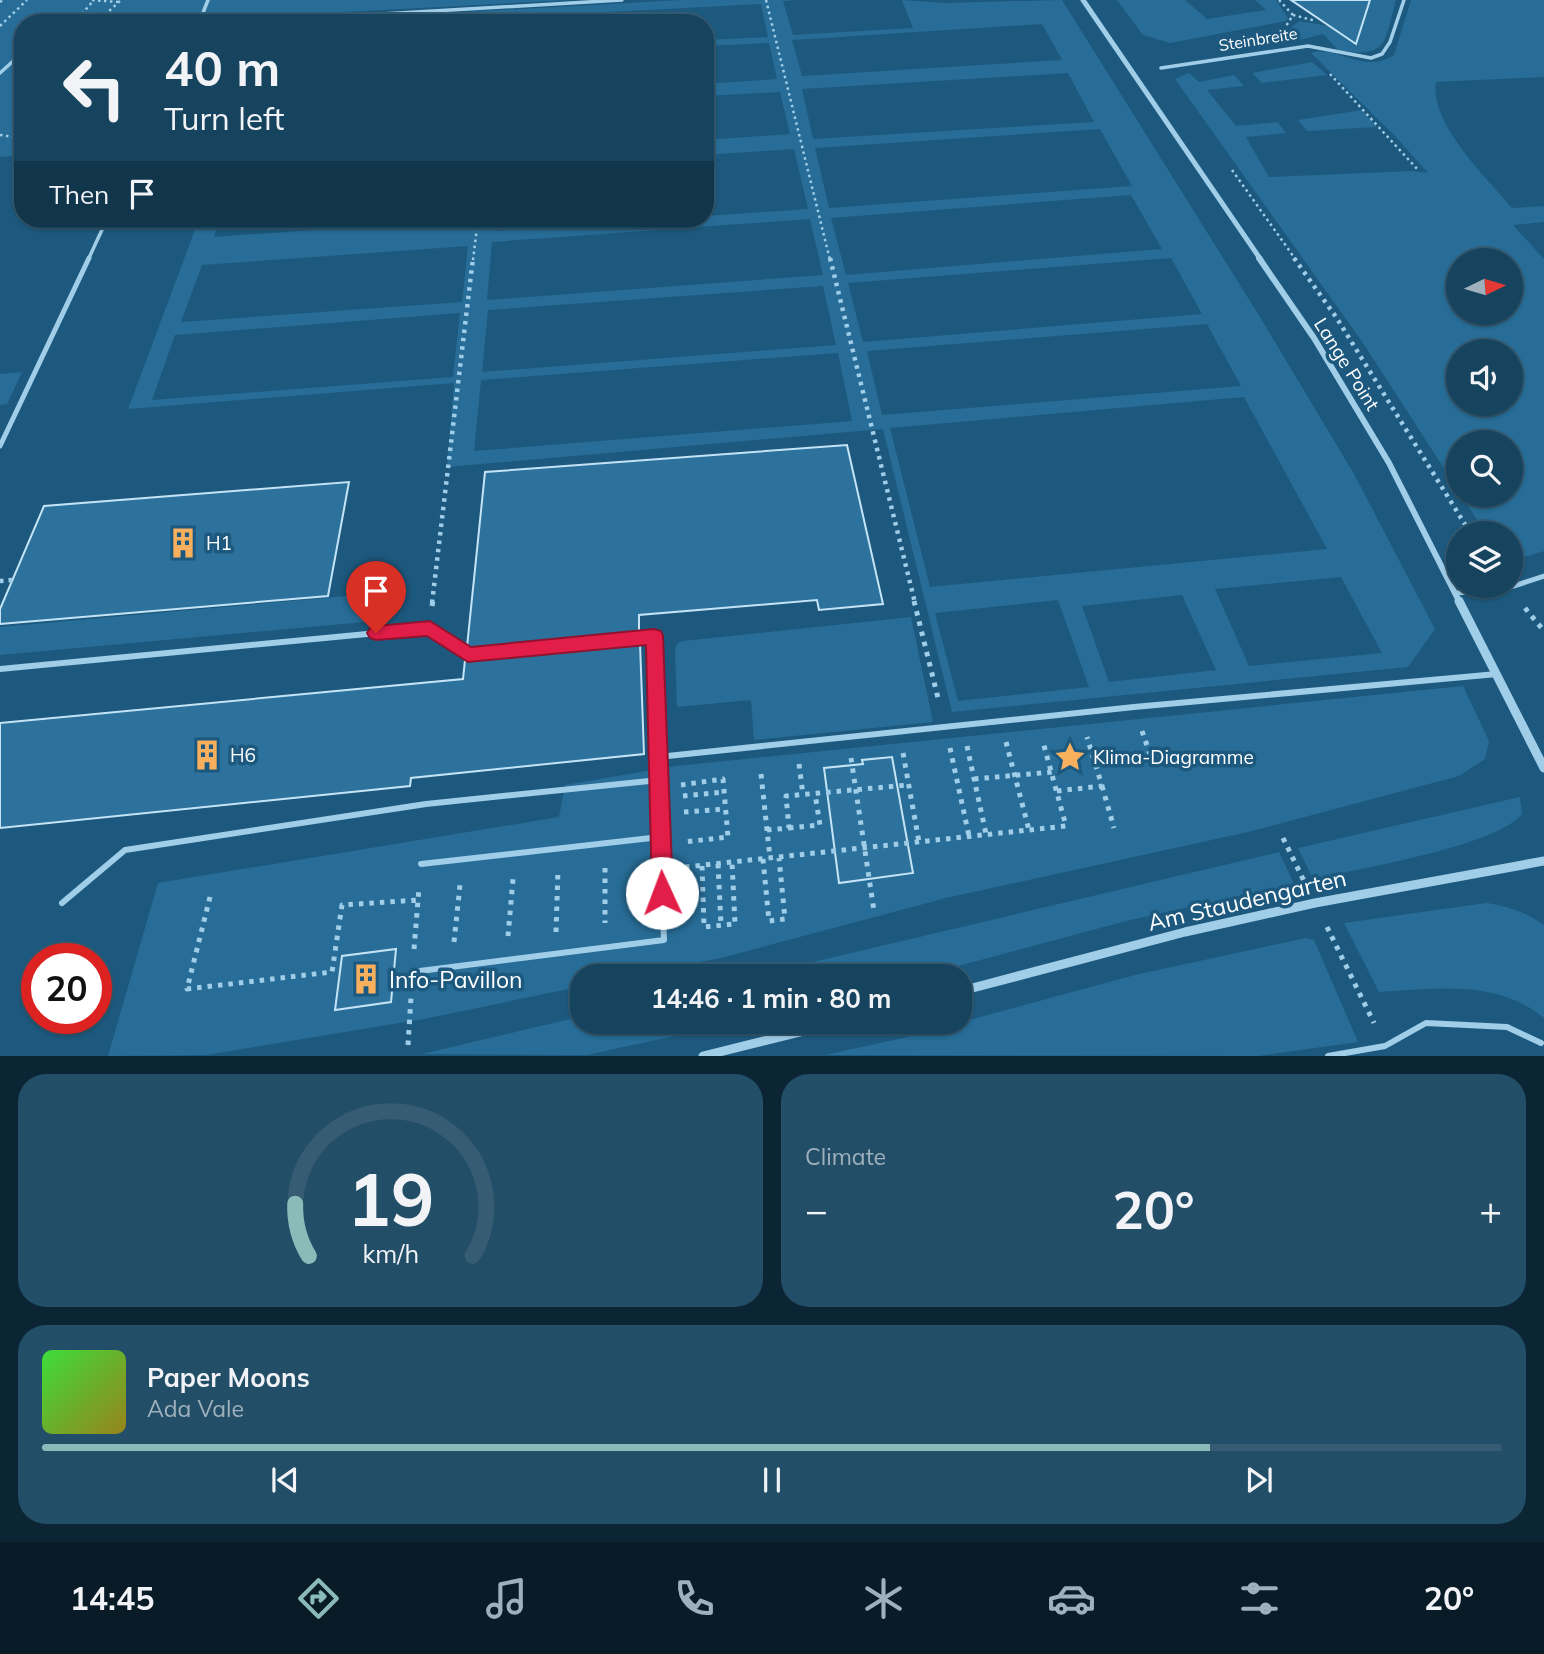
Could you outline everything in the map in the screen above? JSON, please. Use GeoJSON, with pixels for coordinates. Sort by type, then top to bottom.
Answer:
{"type":"FeatureCollection","features":[{"type":"Feature","properties":{"kind":"street","name":"Lange Point"},"geometry":{"type":"LineString","coordinates":[[1083,0],[1314,338],[1389,463],[1446,572]]}},
{"type":"Feature","properties":{"kind":"street","name":"Lange Point"},"geometry":{"type":"LineString","coordinates":[[1459,598],[1544,768]]}},
{"type":"Feature","properties":{"kind":"street","name":"Am Staudengarten"},"geometry":{"type":"LineString","coordinates":[[972,988],[1185,932],[1315,903],[1544,860]]}},
{"type":"Feature","properties":{"kind":"street"},"geometry":{"type":"LineString","coordinates":[[703,1055],[791,1034]]}},
{"type":"Feature","properties":{"kind":"lane"},"geometry":{"type":"LineString","coordinates":[[383,14],[622,0]]}},
{"type":"Feature","properties":{"kind":"lane","name":"Steinbreite"},"geometry":{"type":"LineString","coordinates":[[1161,68],[1300,47],[1318,46],[1358,57],[1382,54],[1390,42],[1404,0]]}},
{"type":"Feature","properties":{"kind":"lane"},"geometry":{"type":"LineString","coordinates":[[0,73],[14,60]]}},
{"type":"Feature","properties":{"kind":"lane"},"geometry":{"type":"LineString","coordinates":[[0,446],[103,228]]}},
{"type":"Feature","properties":{"kind":"lane"},"geometry":{"type":"LineString","coordinates":[[1523,583],[1544,576]]}},
{"type":"Feature","properties":{"kind":"lane"},"geometry":{"type":"LineString","coordinates":[[0,669],[430,628],[468,654],[654,636],[664,940],[412,972]]}},
{"type":"Feature","properties":{"kind":"lane"},"geometry":{"type":"LineString","coordinates":[[658,757],[1134,707],[1497,674]]}},
{"type":"Feature","properties":{"kind":"lane"},"geometry":{"type":"LineString","coordinates":[[62,903],[125,850],[426,804],[659,783]]}},
{"type":"Feature","properties":{"kind":"lane"},"geometry":{"type":"LineString","coordinates":[[421,864],[660,837]]}},
{"type":"Feature","properties":{"kind":"lane"},"geometry":{"type":"LineString","coordinates":[[1328,1055],[1385,1046],[1426,1023],[1507,1027],[1541,1043]]}},
{"type":"Feature","properties":{"kind":"path"},"geometry":{"type":"LineString","coordinates":[[0,26],[27,0]]}},
{"type":"Feature","properties":{"kind":"path"},"geometry":{"type":"LineString","coordinates":[[81,14],[92,0],[120,1]]}},
{"type":"Feature","properties":{"kind":"path"},"geometry":{"type":"LineString","coordinates":[[766,0],[945,726],[969,836]]}},
{"type":"Feature","properties":{"kind":"path"},"geometry":{"type":"LineString","coordinates":[[106,14],[120,1]]}},
{"type":"Feature","properties":{"kind":"path"},"geometry":{"type":"LineString","coordinates":[[1293,15],[1325,23]]}},
{"type":"Feature","properties":{"kind":"path"},"geometry":{"type":"LineString","coordinates":[[0,20],[5,20]]}},
{"type":"Feature","properties":{"kind":"path"},"geometry":{"type":"LineString","coordinates":[[1300,47],[1399,147],[1419,171]]}},
{"type":"Feature","properties":{"kind":"path"},"geometry":{"type":"LineString","coordinates":[[1393,147],[1399,147]]}},
{"type":"Feature","properties":{"kind":"path"},"geometry":{"type":"LineString","coordinates":[[430,628],[477,228]]}},
{"type":"Feature","properties":{"kind":"path"},"geometry":{"type":"LineString","coordinates":[[0,582],[12,580]]}},
{"type":"Feature","properties":{"kind":"path"},"geometry":{"type":"LineString","coordinates":[[1527,611],[1544,631]]}},
{"type":"Feature","properties":{"kind":"path"},"geometry":{"type":"LineString","coordinates":[[1134,707],[1153,763]]}},
{"type":"Feature","properties":{"kind":"path"},"geometry":{"type":"LineString","coordinates":[[1080,713],[1114,828]]}},
{"type":"Feature","properties":{"kind":"path"},"geometry":{"type":"LineString","coordinates":[[662,870],[1066,826],[1036,717]]}},
{"type":"Feature","properties":{"kind":"path"},"geometry":{"type":"LineString","coordinates":[[1000,721],[1029,830]]}},
{"type":"Feature","properties":{"kind":"path"},"geometry":{"type":"LineString","coordinates":[[962,725],[986,834]]}},
{"type":"Feature","properties":{"kind":"path"},"geometry":{"type":"LineString","coordinates":[[899,732],[919,842]]}},
{"type":"Feature","properties":{"kind":"path"},"geometry":{"type":"LineString","coordinates":[[848,737],[874,911]]}},
{"type":"Feature","properties":{"kind":"path"},"geometry":{"type":"LineString","coordinates":[[974,779],[1052,772]]}},
{"type":"Feature","properties":{"kind":"path"},"geometry":{"type":"LineString","coordinates":[[761,774],[767,830],[769,921],[785,919],[779,858]]}},
{"type":"Feature","properties":{"kind":"path"},"geometry":{"type":"LineString","coordinates":[[659,783],[723,779],[728,837],[680,842],[682,868]]}},
{"type":"Feature","properties":{"kind":"path"},"geometry":{"type":"LineString","coordinates":[[789,828],[786,796],[908,785]]}},
{"type":"Feature","properties":{"kind":"path"},"geometry":{"type":"LineString","coordinates":[[1057,791],[1102,786]]}},
{"type":"Feature","properties":{"kind":"path"},"geometry":{"type":"LineString","coordinates":[[659,800],[724,792]]}},
{"type":"Feature","properties":{"kind":"path"},"geometry":{"type":"LineString","coordinates":[[767,830],[820,825],[815,794]]}},
{"type":"Feature","properties":{"kind":"path"},"geometry":{"type":"LineString","coordinates":[[660,814],[725,809]]}},
{"type":"Feature","properties":{"kind":"path"},"geometry":{"type":"LineString","coordinates":[[1283,838],[1304,881]]}},
{"type":"Feature","properties":{"kind":"path"},"geometry":{"type":"LineString","coordinates":[[605,843],[605,947]]}},
{"type":"Feature","properties":{"kind":"path"},"geometry":{"type":"LineString","coordinates":[[555,954],[559,849]]}},
{"type":"Feature","properties":{"kind":"path"},"geometry":{"type":"LineString","coordinates":[[506,960],[514,853]]}},
{"type":"Feature","properties":{"kind":"path"},"geometry":{"type":"LineString","coordinates":[[451,967],[463,860]]}},
{"type":"Feature","properties":{"kind":"path"},"geometry":{"type":"LineString","coordinates":[[702,866],[704,927],[735,924],[732,862]]}},
{"type":"Feature","properties":{"kind":"path"},"geometry":{"type":"LineString","coordinates":[[408,1045],[421,864]]}},
{"type":"Feature","properties":{"kind":"path"},"geometry":{"type":"LineString","coordinates":[[718,864],[720,925]]}},
{"type":"Feature","properties":{"kind":"path"},"geometry":{"type":"LineString","coordinates":[[210,897],[187,989],[332,972],[342,905],[418,900]]}},
{"type":"Feature","properties":{"kind":"path"},"geometry":{"type":"LineString","coordinates":[[1325,924],[1361,997]]}},
{"type":"Feature","properties":{"kind":"shaded area"},"geometry":{"type":"Polygon","coordinates":[[[0,0],[571,0],[307,14],[14,14],[14,156],[0,157],[0,0]]]}},
{"type":"Feature","properties":{"kind":"shaded area"},"geometry":{"type":"Polygon","coordinates":[[[681,0],[798,0],[783,1],[793,35],[913,28],[902,0],[944,3],[1062,0],[1260,317],[1354,474],[1435,629],[1408,667],[952,712],[883,429],[447,467],[454,383],[128,409],[196,228],[216,228],[214,237],[344,228],[495,228],[495,231],[538,228],[686,228],[492,242],[487,300],[823,275],[810,219],[714,226],[714,215],[808,209],[794,149],[714,154],[714,139],[790,134],[780,92],[714,96],[714,83],[777,79],[769,43],[714,46],[714,40],[768,37],[761,4],[570,14],[430,14],[681,0]],[[1042,24],[792,40],[802,76],[1062,60],[1042,24]],[[1068,73],[802,89],[813,139],[1094,122],[1068,73]],[[1100,129],[815,148],[829,208],[1132,186],[1100,129]],[[1131,195],[831,218],[846,275],[1162,249],[1131,195]],[[468,246],[202,265],[181,322],[462,302],[468,246]],[[1171,258],[848,283],[863,342],[1202,314],[1171,258]],[[823,286],[488,310],[482,372],[836,345],[823,286]],[[460,313],[175,335],[152,400],[453,377],[460,313]],[[1207,324],[867,351],[882,415],[1241,386],[1207,324]],[[838,353],[481,380],[474,451],[852,421],[838,353]],[[1244,397],[890,428],[930,587],[1327,549],[1244,397]],[[1341,577],[1215,589],[1249,666],[1382,653],[1341,577]],[[1182,595],[1082,606],[1109,682],[1216,670],[1182,595]],[[1058,600],[935,613],[958,701],[1089,687],[1058,600]]]}},
{"type":"Feature","properties":{"kind":"shaded area"},"geometry":{"type":"Polygon","coordinates":[[[1117,0],[1185,0],[1207,19],[1266,10],[1255,0],[1276,0],[1288,18],[1286,21],[1170,43],[1143,35],[1117,0]]]}},
{"type":"Feature","properties":{"kind":"shaded area"},"geometry":{"type":"Polygon","coordinates":[[[1370,0],[1396,0],[1386,37],[1376,49],[1367,52],[1338,50],[1323,34],[1299,40],[1286,32],[1299,21],[1329,26],[1356,44],[1370,0]]]}},
{"type":"Feature","properties":{"kind":"shaded area"},"geometry":{"type":"Polygon","coordinates":[[[1411,0],[1544,0],[1544,77],[1436,82],[1436,98],[1450,132],[1512,208],[1544,206],[1544,222],[1513,225],[1544,259],[1544,551],[1523,557],[1523,521],[1478,521],[1469,507],[1523,507],[1523,430],[1446,430],[1446,471],[1363,343],[1175,79],[1189,73],[1199,82],[1234,75],[1244,86],[1207,90],[1236,126],[1278,122],[1286,133],[1246,137],[1269,177],[1413,171],[1428,173],[1396,137],[1311,53],[1331,53],[1371,62],[1394,55],[1411,0]]]}},
{"type":"Feature","properties":{"kind":"shaded area"},"geometry":{"type":"Polygon","coordinates":[[[1312,62],[1327,75],[1262,83],[1252,73],[1312,62]]]}},
{"type":"Feature","properties":{"kind":"shaded area"},"geometry":{"type":"Polygon","coordinates":[[[1362,110],[1377,127],[1307,131],[1298,120],[1362,110]]]}},
{"type":"Feature","properties":{"kind":"shaded area"},"geometry":{"type":"Polygon","coordinates":[[[22,372],[7,404],[0,405],[0,374],[22,372]]]}},
{"type":"Feature","properties":{"kind":"shaded area"},"geometry":{"type":"Polygon","coordinates":[[[370,594],[365,622],[0,655],[0,627],[370,594]]]}},
{"type":"Feature","properties":{"kind":"shaded area"},"geometry":{"type":"Polygon","coordinates":[[[911,617],[933,722],[754,740],[751,700],[677,707],[675,651],[677,644],[683,641],[911,617]]]}},
{"type":"Feature","properties":{"kind":"shaded area"},"geometry":{"type":"Polygon","coordinates":[[[1463,686],[1489,741],[1485,759],[1459,776],[1248,832],[946,898],[725,957],[690,964],[570,964],[570,989],[424,1019],[206,1055],[108,1056],[158,883],[559,817],[565,785],[676,766],[1463,686]]]}},
{"type":"Feature","properties":{"kind":"shaded area"},"geometry":{"type":"Polygon","coordinates":[[[1520,797],[1522,814],[1508,826],[1425,855],[1313,879],[1298,848],[1520,797]]]}},
{"type":"Feature","properties":{"kind":"shaded area"},"geometry":{"type":"Polygon","coordinates":[[[1279,852],[1294,884],[1126,921],[966,964],[805,964],[1279,852]]]}},
{"type":"Feature","properties":{"kind":"shaded area"},"geometry":{"type":"Polygon","coordinates":[[[1486,903],[1516,910],[1544,925],[1544,1018],[1506,997],[1486,992],[1443,989],[1379,992],[1344,923],[1486,903]]]}},
{"type":"Feature","properties":{"kind":"shaded area"},"geometry":{"type":"Polygon","coordinates":[[[1306,938],[1314,940],[1358,1042],[1258,1056],[825,1055],[918,1034],[972,1034],[972,1019],[1135,975],[1306,938]]]}},
{"type":"Feature","properties":{"kind":"shaded area"},"geometry":{"type":"Polygon","coordinates":[[[570,1019],[570,1034],[684,1034],[587,1055],[422,1054],[570,1019]]]}},
{"type":"Feature","properties":{"kind":"building"},"geometry":{"type":"Polygon","coordinates":[[[1291,0],[1370,0],[1356,44],[1291,0]]]}},
{"type":"Feature","properties":{"kind":"building"},"geometry":{"type":"Polygon","coordinates":[[[847,445],[883,604],[819,610],[817,600],[639,615],[639,632],[470,649],[467,647],[485,472],[847,445]]]}},
{"type":"Feature","properties":{"kind":"building","name":"H1"},"geometry":{"type":"Polygon","coordinates":[[[349,482],[328,596],[0,624],[0,609],[44,506],[349,482]]]}},
{"type":"Feature","properties":{"kind":"building","name":"H6"},"geometry":{"type":"Polygon","coordinates":[[[640,643],[644,754],[411,778],[410,786],[0,828],[0,723],[463,679],[465,660],[640,643]]]}},
{"type":"Feature","properties":{"kind":"building"},"geometry":{"type":"Polygon","coordinates":[[[892,757],[913,873],[839,883],[824,768],[863,764],[862,760],[892,757]]]}},
{"type":"Feature","properties":{"kind":"building","name":"Info-Pavillon"},"geometry":{"type":"Polygon","coordinates":[[[396,949],[391,1002],[335,1010],[342,956],[396,949]]]}},
{"type":"Feature","properties":{"kind":"place","name":"H1"},"geometry":{"type":"Point","coordinates":[183,543]}},
{"type":"Feature","properties":{"kind":"place","name":"H6"},"geometry":{"type":"Point","coordinates":[207,755]}},
{"type":"Feature","properties":{"kind":"place","name":"Klima-Diagramme"},"geometry":{"type":"Point","coordinates":[1070,757]}},
{"type":"Feature","properties":{"kind":"place","name":"Info-Pavillon"},"geometry":{"type":"Point","coordinates":[366,979]}},
{"type":"Feature","properties":{"kind":"route"},"geometry":{"type":"LineString","coordinates":[[376,633],[430,628],[468,654],[654,636],[662,893]]}}]}
